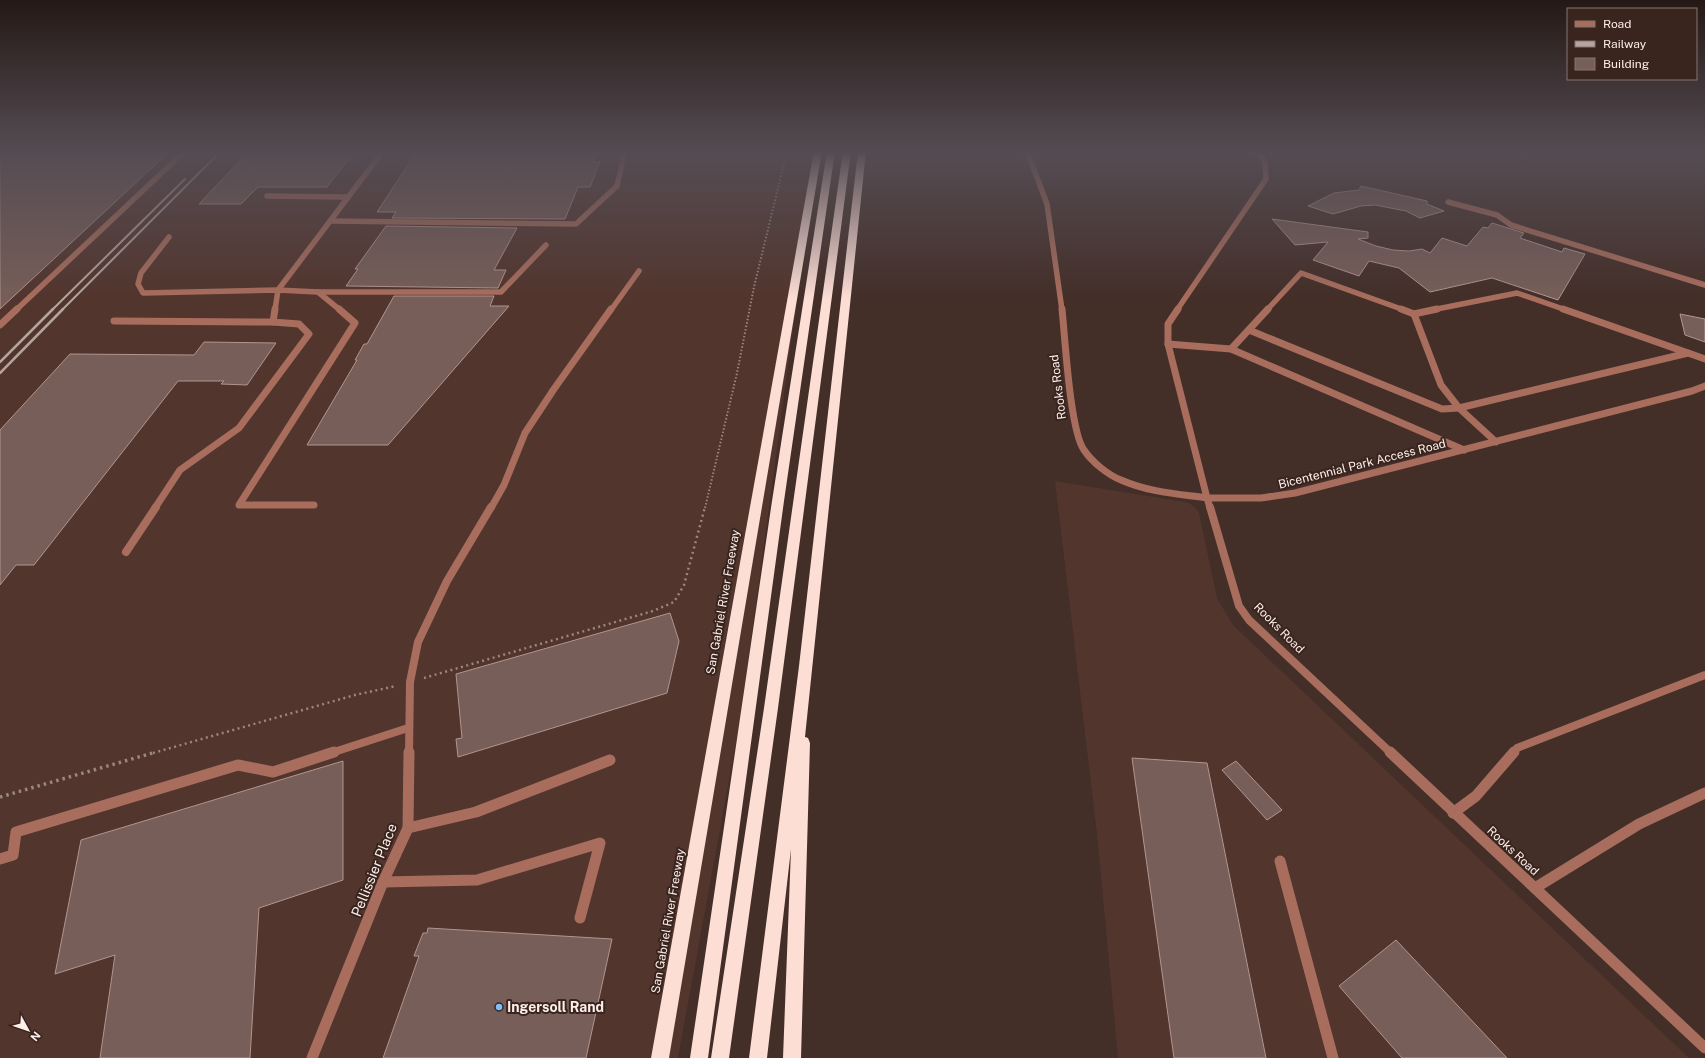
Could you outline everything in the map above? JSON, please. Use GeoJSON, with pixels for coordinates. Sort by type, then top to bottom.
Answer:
{"type":"FeatureCollection","features":[{"type":"Feature","properties":{"kind":"highway","name":"San Gabriel River Freeway"},"geometry":{"type":"LineString","coordinates":[[660,1058],[809,200]]}},
{"type":"Feature","properties":{"kind":"highway"},"geometry":{"type":"LineString","coordinates":[[699,1058],[778,501],[824,200]]}},
{"type":"Feature","properties":{"kind":"highway"},"geometry":{"type":"LineString","coordinates":[[720,1058],[771,708],[840,200]]}},
{"type":"Feature","properties":{"kind":"highway"},"geometry":{"type":"LineString","coordinates":[[758,1058],[806,666],[857,200]]}},
{"type":"Feature","properties":{"kind":"highway"},"geometry":{"type":"LineString","coordinates":[[792,1058],[806,666]]}},
{"type":"Feature","properties":{"kind":"street"},"geometry":{"type":"LineString","coordinates":[[0,325],[133,200]]}},
{"type":"Feature","properties":{"kind":"street"},"geometry":{"type":"LineString","coordinates":[[273,322],[278,290],[345,200]]}},
{"type":"Feature","properties":{"kind":"street"},"geometry":{"type":"LineString","coordinates":[[330,221],[576,224],[601,200]]}},
{"type":"Feature","properties":{"kind":"street","name":"Rooks Road"},"geometry":{"type":"LineString","coordinates":[[1046,200],[1075,423],[1083,449],[1098,466],[1120,480],[1148,489],[1207,498],[1239,606],[1249,620],[1705,1048]]}},
{"type":"Feature","properties":{"kind":"street"},"geometry":{"type":"LineString","coordinates":[[1207,498],[1168,344],[1168,324],[1251,200]]}},
{"type":"Feature","properties":{"kind":"street"},"geometry":{"type":"LineString","coordinates":[[1448,202],[1497,215],[1511,225],[1705,285]]}},
{"type":"Feature","properties":{"kind":"street"},"geometry":{"type":"LineString","coordinates":[[168,237],[141,273],[138,284],[143,293],[278,290],[318,292],[501,292],[546,245]]}},
{"type":"Feature","properties":{"kind":"street","name":"Pellissier Place"},"geometry":{"type":"LineString","coordinates":[[312,1058],[383,882],[408,828],[408,728],[410,682],[418,642],[447,581],[504,485],[525,433],[554,389],[639,271]]}},
{"type":"Feature","properties":{"kind":"street"},"geometry":{"type":"LineString","coordinates":[[1231,350],[1301,273],[1414,314],[1517,293],[1705,359]]}},
{"type":"Feature","properties":{"kind":"street"},"geometry":{"type":"LineString","coordinates":[[314,505],[239,505],[355,323],[318,292]]}},
{"type":"Feature","properties":{"kind":"street"},"geometry":{"type":"LineString","coordinates":[[1414,314],[1441,385],[1459,408],[1496,442]]}},
{"type":"Feature","properties":{"kind":"street"},"geometry":{"type":"LineString","coordinates":[[114,321],[273,322],[299,324],[309,334],[239,428],[180,470],[126,552]]}},
{"type":"Feature","properties":{"kind":"street"},"geometry":{"type":"LineString","coordinates":[[1249,330],[1442,408],[1459,408],[1689,353]]}},
{"type":"Feature","properties":{"kind":"street"},"geometry":{"type":"LineString","coordinates":[[1168,344],[1231,350],[1464,450]]}},
{"type":"Feature","properties":{"kind":"street","name":"Bicentennial Park Access Road"},"geometry":{"type":"LineString","coordinates":[[1207,498],[1261,498],[1295,493],[1496,442],[1705,386]]}},
{"type":"Feature","properties":{"kind":"street"},"geometry":{"type":"LineString","coordinates":[[1453,813],[1476,796],[1517,748],[1705,675]]}},
{"type":"Feature","properties":{"kind":"street"},"geometry":{"type":"LineString","coordinates":[[0,859],[13,855],[16,832],[238,765],[273,772],[408,728]]}},
{"type":"Feature","properties":{"kind":"street"},"geometry":{"type":"LineString","coordinates":[[408,828],[476,812],[610,760]]}},
{"type":"Feature","properties":{"kind":"street"},"geometry":{"type":"LineString","coordinates":[[1535,888],[1674,805],[1705,792]]}},
{"type":"Feature","properties":{"kind":"street"},"geometry":{"type":"LineString","coordinates":[[383,882],[477,880],[600,844],[580,918]]}},
{"type":"Feature","properties":{"kind":"street"},"geometry":{"type":"LineString","coordinates":[[1280,860],[1333,1058]]}},
{"type":"Feature","properties":{"kind":"path"},"geometry":{"type":"LineString","coordinates":[[0,797],[355,695],[410,682],[446,670],[653,611],[674,602],[684,585],[713,478],[737,373],[754,287],[775,200]]}},
{"type":"Feature","properties":{"kind":"shaded area"},"geometry":{"type":"Polygon","coordinates":[[[0,200],[810,200],[741,715],[678,1058],[0,1058],[0,200]]]}},
{"type":"Feature","properties":{"kind":"shaded area"},"geometry":{"type":"Polygon","coordinates":[[[1055,481],[1179,501],[1189,503],[1196,508],[1199,513],[1217,598],[1233,625],[1689,1058],[1118,1058],[1097,834],[1055,481]]]}},
{"type":"Feature","properties":{"kind":"building"},"geometry":{"type":"Polygon","coordinates":[[[0,200],[117,200],[0,309],[0,200]]]}},
{"type":"Feature","properties":{"kind":"building"},"geometry":{"type":"Polygon","coordinates":[[[202,200],[245,200],[241,204],[199,204],[202,200]]]}},
{"type":"Feature","properties":{"kind":"building"},"geometry":{"type":"Polygon","coordinates":[[[385,200],[573,200],[565,219],[392,218],[396,212],[377,212],[385,200]]]}},
{"type":"Feature","properties":{"kind":"building"},"geometry":{"type":"Polygon","coordinates":[[[1319,200],[1424,200],[1427,201],[1427,204],[1444,211],[1420,218],[1406,211],[1375,205],[1361,206],[1333,214],[1308,206],[1319,200]]]}},
{"type":"Feature","properties":{"kind":"building"},"geometry":{"type":"Polygon","coordinates":[[[1272,219],[1368,232],[1368,238],[1358,239],[1376,246],[1393,250],[1409,251],[1422,249],[1430,253],[1442,238],[1467,246],[1483,227],[1488,228],[1492,223],[1524,233],[1520,238],[1562,252],[1564,248],[1585,254],[1558,300],[1492,278],[1430,292],[1399,268],[1369,261],[1359,276],[1313,260],[1328,242],[1295,245],[1272,219]]]}},
{"type":"Feature","properties":{"kind":"building"},"geometry":{"type":"Polygon","coordinates":[[[386,226],[517,228],[494,270],[506,270],[498,288],[346,286],[358,269],[355,269],[386,226]]]}},
{"type":"Feature","properties":{"kind":"building"},"geometry":{"type":"Polygon","coordinates":[[[394,296],[494,296],[490,306],[509,306],[388,445],[307,445],[357,360],[355,360],[364,344],[367,344],[394,296]]]}},
{"type":"Feature","properties":{"kind":"building"},"geometry":{"type":"Polygon","coordinates":[[[1680,314],[1705,319],[1705,342],[1685,335],[1680,314]]]}},
{"type":"Feature","properties":{"kind":"building"},"geometry":{"type":"Polygon","coordinates":[[[204,342],[276,343],[247,385],[221,384],[224,381],[178,381],[34,565],[16,565],[0,585],[0,430],[70,354],[194,355],[204,342]]]}},
{"type":"Feature","properties":{"kind":"building"},"geometry":{"type":"Polygon","coordinates":[[[670,613],[679,641],[667,693],[458,757],[456,739],[462,738],[456,674],[670,613]]]}},
{"type":"Feature","properties":{"kind":"building"},"geometry":{"type":"Polygon","coordinates":[[[1132,758],[1207,763],[1266,1058],[1174,1058],[1132,758]]]}},
{"type":"Feature","properties":{"kind":"building"},"geometry":{"type":"Polygon","coordinates":[[[343,761],[343,880],[259,908],[250,1058],[100,1058],[115,955],[55,974],[81,840],[343,761]]]}},
{"type":"Feature","properties":{"kind":"building"},"geometry":{"type":"Polygon","coordinates":[[[1236,761],[1282,810],[1267,820],[1222,770],[1236,761]]]}},
{"type":"Feature","properties":{"kind":"building","name":"Ingersoll Rand"},"geometry":{"type":"Polygon","coordinates":[[[428,928],[612,939],[586,1058],[383,1058],[419,956],[414,956],[423,933],[427,933],[428,928]]]}},
{"type":"Feature","properties":{"kind":"building"},"geometry":{"type":"Polygon","coordinates":[[[1396,940],[1507,1058],[1402,1058],[1339,986],[1396,940]]]}},
{"type":"Feature","properties":{"kind":"railway"},"geometry":{"type":"LineString","coordinates":[[52,310],[163,200]]}},
{"type":"Feature","properties":{"kind":"railway"},"geometry":{"type":"LineString","coordinates":[[63,309],[172,200]]}},
{"type":"Feature","properties":{"kind":"railway"},"geometry":{"type":"LineString","coordinates":[[0,373],[63,309]]}},
{"type":"Feature","properties":{"kind":"railway"},"geometry":{"type":"LineString","coordinates":[[0,362],[52,310]]}},
{"type":"Feature","properties":{"kind":"place","name":"Ingersoll Rand"},"geometry":{"type":"Point","coordinates":[499,1007]}}]}
